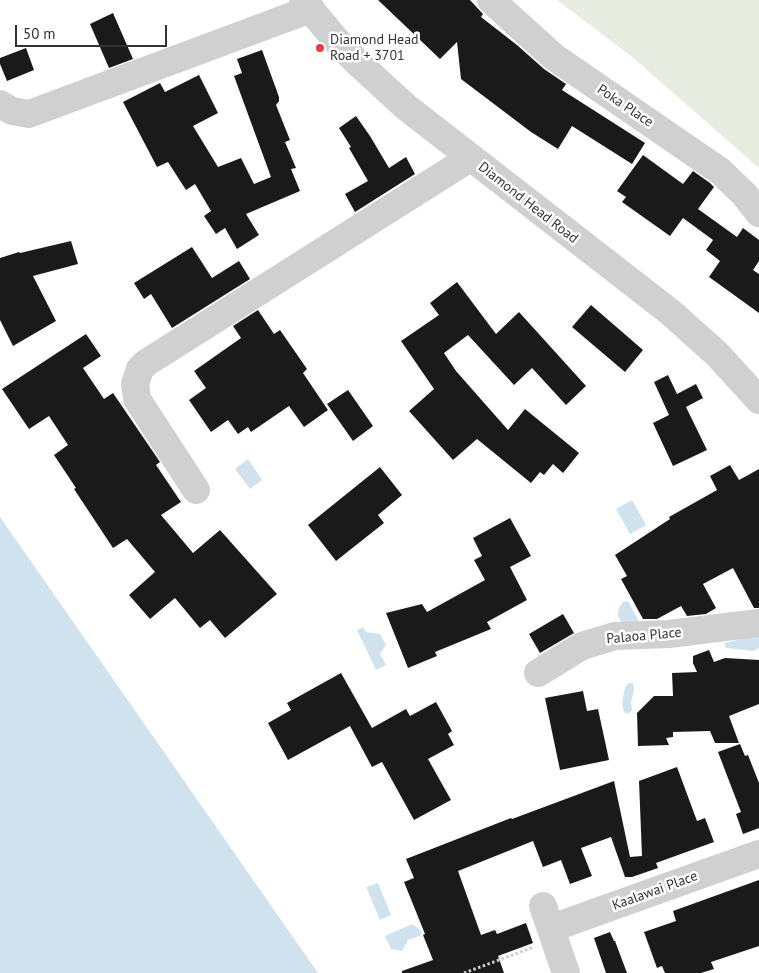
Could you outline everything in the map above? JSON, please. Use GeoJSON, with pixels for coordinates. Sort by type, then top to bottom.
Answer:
{"type":"FeatureCollection","features":[{"type":"Feature","properties":{"kind":"street","name":"Poka Place"},"geometry":{"type":"LineString","coordinates":[[491,0],[534,41],[560,62],[720,171],[744,194],[759,213]]}},
{"type":"Feature","properties":{"kind":"street"},"geometry":{"type":"LineString","coordinates":[[0,104],[12,111],[29,114],[307,5]]}},
{"type":"Feature","properties":{"kind":"street","name":"Diamond Head Road"},"geometry":{"type":"LineString","coordinates":[[307,5],[335,39],[381,85],[425,123],[670,312],[718,354],[759,400]]}},
{"type":"Feature","properties":{"kind":"street"},"geometry":{"type":"LineString","coordinates":[[196,490],[138,399],[135,384],[140,369],[146,363],[470,158]]}},
{"type":"Feature","properties":{"kind":"street","name":"Palaoa Place"},"geometry":{"type":"LineString","coordinates":[[538,673],[582,646],[607,638],[630,635],[669,634],[759,623]]}},
{"type":"Feature","properties":{"kind":"street","name":"Kaalawai Place"},"geometry":{"type":"LineString","coordinates":[[550,925],[759,854]]}},
{"type":"Feature","properties":{"kind":"street"},"geometry":{"type":"LineString","coordinates":[[550,925],[566,973]]}},
{"type":"Feature","properties":{"kind":"path"},"geometry":{"type":"LineString","coordinates":[[464,973],[550,925]]}},
{"type":"Feature","properties":{"kind":"shaded area"},"geometry":{"type":"Polygon","coordinates":[[[557,0],[759,0],[759,168],[631,56],[557,0]]]}},
{"type":"Feature","properties":{"kind":"water"},"geometry":{"type":"Polygon","coordinates":[[[248,459],[262,480],[250,489],[235,469],[248,459]]]}},
{"type":"Feature","properties":{"kind":"water"},"geometry":{"type":"Polygon","coordinates":[[[632,500],[646,525],[630,534],[616,509],[632,500]]]}},
{"type":"Feature","properties":{"kind":"water"},"geometry":{"type":"Polygon","coordinates":[[[0,517],[318,973],[0,973],[0,517]]]}},
{"type":"Feature","properties":{"kind":"water"},"geometry":{"type":"Polygon","coordinates":[[[628,601],[641,625],[622,624],[618,616],[619,608],[623,602],[628,601]]]}},
{"type":"Feature","properties":{"kind":"water"},"geometry":{"type":"Polygon","coordinates":[[[363,627],[366,632],[380,634],[386,645],[380,654],[386,665],[376,670],[357,630],[363,627]]]}},
{"type":"Feature","properties":{"kind":"water"},"geometry":{"type":"Polygon","coordinates":[[[759,635],[759,648],[754,651],[726,648],[724,643],[759,635]]]}},
{"type":"Feature","properties":{"kind":"water"},"geometry":{"type":"Polygon","coordinates":[[[629,683],[633,683],[634,689],[631,703],[632,710],[628,714],[624,712],[622,703],[625,687],[629,683]]]}},
{"type":"Feature","properties":{"kind":"water"},"geometry":{"type":"Polygon","coordinates":[[[378,883],[391,915],[380,920],[366,887],[378,883]]]}},
{"type":"Feature","properties":{"kind":"water"},"geometry":{"type":"Polygon","coordinates":[[[412,924],[422,933],[420,936],[408,940],[402,951],[391,949],[385,936],[412,924]]]}},
{"type":"Feature","properties":{"kind":"building"},"geometry":{"type":"Polygon","coordinates":[[[378,0],[470,0],[483,14],[481,17],[544,69],[566,84],[562,90],[645,143],[632,164],[572,126],[558,149],[531,132],[461,79],[457,42],[440,59],[378,0]]]}},
{"type":"Feature","properties":{"kind":"building"},"geometry":{"type":"Polygon","coordinates":[[[113,13],[133,59],[109,68],[90,24],[113,13]]]}},
{"type":"Feature","properties":{"kind":"building"},"geometry":{"type":"Polygon","coordinates":[[[26,48],[34,70],[7,81],[0,64],[0,58],[26,48]]]}},
{"type":"Feature","properties":{"kind":"building"},"geometry":{"type":"Polygon","coordinates":[[[262,50],[279,97],[276,105],[290,140],[285,142],[296,168],[291,169],[300,191],[246,214],[259,235],[237,249],[225,228],[216,234],[204,216],[211,211],[195,184],[186,190],[168,162],[157,167],[123,102],[160,83],[165,92],[199,75],[218,113],[193,126],[218,167],[241,158],[254,184],[271,177],[234,76],[242,73],[237,59],[262,50]]]}},
{"type":"Feature","properties":{"kind":"building"},"geometry":{"type":"Polygon","coordinates":[[[356,116],[389,168],[406,157],[415,174],[355,212],[345,194],[368,181],[339,128],[356,116]]]}},
{"type":"Feature","properties":{"kind":"building"},"geometry":{"type":"Polygon","coordinates":[[[643,155],[683,184],[693,171],[710,183],[714,187],[698,209],[737,237],[743,228],[759,240],[759,261],[753,270],[759,274],[759,313],[709,277],[720,261],[706,250],[713,240],[683,218],[670,236],[622,202],[626,197],[617,191],[643,155]]]}},
{"type":"Feature","properties":{"kind":"building"},"geometry":{"type":"Polygon","coordinates":[[[71,241],[78,264],[33,276],[56,321],[13,346],[0,320],[0,258],[71,241]]]}},
{"type":"Feature","properties":{"kind":"building"},"geometry":{"type":"Polygon","coordinates":[[[192,247],[212,278],[239,261],[250,279],[172,328],[151,294],[144,299],[134,283],[192,247]]]}},
{"type":"Feature","properties":{"kind":"building"},"geometry":{"type":"Polygon","coordinates":[[[457,282],[496,334],[519,312],[586,386],[566,405],[532,368],[514,385],[468,335],[444,353],[456,371],[508,430],[525,409],[579,453],[563,473],[553,464],[544,475],[540,472],[531,483],[477,439],[453,460],[409,411],[434,389],[401,341],[439,315],[430,303],[457,282]]]}},
{"type":"Feature","properties":{"kind":"building"},"geometry":{"type":"Polygon","coordinates":[[[591,305],[643,350],[625,372],[572,327],[591,305]]]}},
{"type":"Feature","properties":{"kind":"building"},"geometry":{"type":"Polygon","coordinates":[[[258,310],[274,334],[280,330],[307,369],[303,373],[328,410],[304,427],[289,406],[251,432],[248,427],[238,434],[228,420],[211,432],[189,400],[206,388],[194,371],[241,338],[233,326],[258,310]]]}},
{"type":"Feature","properties":{"kind":"building"},"geometry":{"type":"Polygon","coordinates":[[[86,334],[101,356],[83,368],[104,399],[113,393],[160,462],[156,465],[181,502],[161,515],[193,553],[220,530],[277,594],[225,638],[210,620],[200,628],[175,598],[150,619],[129,595],[155,572],[127,539],[113,548],[54,455],[68,445],[49,416],[29,429],[2,389],[86,334]]]}},
{"type":"Feature","properties":{"kind":"building"},"geometry":{"type":"Polygon","coordinates":[[[668,375],[677,394],[696,384],[703,398],[686,407],[707,450],[673,466],[653,423],[669,415],[654,382],[668,375]]]}},
{"type":"Feature","properties":{"kind":"building"},"geometry":{"type":"Polygon","coordinates":[[[348,390],[373,426],[353,441],[327,404],[348,390]]]}},
{"type":"Feature","properties":{"kind":"building"},"geometry":{"type":"Polygon","coordinates":[[[730,465],[739,480],[759,469],[759,608],[754,608],[733,568],[703,584],[716,608],[706,614],[687,616],[681,606],[657,619],[643,619],[621,579],[627,576],[615,555],[670,519],[669,517],[717,490],[710,476],[730,465]]]}},
{"type":"Feature","properties":{"kind":"building"},"geometry":{"type":"Polygon","coordinates":[[[380,467],[402,495],[378,515],[384,523],[336,561],[308,525],[380,467]]]}},
{"type":"Feature","properties":{"kind":"building"},"geometry":{"type":"Polygon","coordinates":[[[510,518],[531,556],[510,567],[527,600],[487,622],[491,629],[435,652],[437,656],[408,668],[386,613],[422,604],[427,612],[485,580],[474,560],[482,556],[473,538],[510,518]]]}},
{"type":"Feature","properties":{"kind":"building"},"geometry":{"type":"Polygon","coordinates":[[[563,614],[574,633],[540,653],[529,634],[563,614]]]}},
{"type":"Feature","properties":{"kind":"building"},"geometry":{"type":"Polygon","coordinates":[[[709,650],[714,662],[725,658],[759,660],[759,704],[729,716],[739,743],[715,743],[710,731],[673,732],[673,737],[666,738],[669,745],[638,746],[637,713],[654,696],[673,696],[672,673],[697,672],[693,663],[693,656],[709,650]]]}},
{"type":"Feature","properties":{"kind":"building"},"geometry":{"type":"Polygon","coordinates":[[[341,673],[372,728],[406,709],[410,716],[436,702],[452,731],[448,734],[454,745],[428,759],[451,800],[414,820],[382,762],[372,767],[350,726],[288,760],[268,723],[291,710],[287,703],[341,673]]]}},
{"type":"Feature","properties":{"kind":"building"},"geometry":{"type":"Polygon","coordinates":[[[583,691],[587,711],[598,709],[609,760],[560,770],[545,698],[583,691]]]}},
{"type":"Feature","properties":{"kind":"building"},"geometry":{"type":"Polygon","coordinates":[[[740,744],[745,756],[748,755],[759,783],[759,828],[743,834],[736,814],[741,812],[718,752],[740,744]]]}},
{"type":"Feature","properties":{"kind":"building"},"geometry":{"type":"Polygon","coordinates":[[[677,767],[697,821],[705,818],[714,842],[656,863],[658,868],[632,877],[625,877],[611,837],[581,848],[592,876],[570,884],[561,860],[543,867],[533,841],[458,871],[481,935],[495,930],[497,934],[526,923],[533,943],[498,956],[504,973],[402,973],[402,971],[433,960],[423,935],[425,934],[404,882],[414,878],[406,859],[511,818],[614,781],[630,857],[642,856],[639,781],[677,767]]]}},
{"type":"Feature","properties":{"kind":"building"},"geometry":{"type":"Polygon","coordinates":[[[759,880],[759,946],[711,962],[714,969],[701,973],[665,973],[662,966],[657,968],[644,932],[676,921],[673,911],[759,880]]]}},
{"type":"Feature","properties":{"kind":"building"},"geometry":{"type":"Polygon","coordinates":[[[610,932],[627,973],[606,973],[594,938],[610,932]]]}},
{"type":"Feature","properties":{"kind":"place","name":"Diamond Head Road + 3701"},"geometry":{"type":"Point","coordinates":[320,48]}}]}
